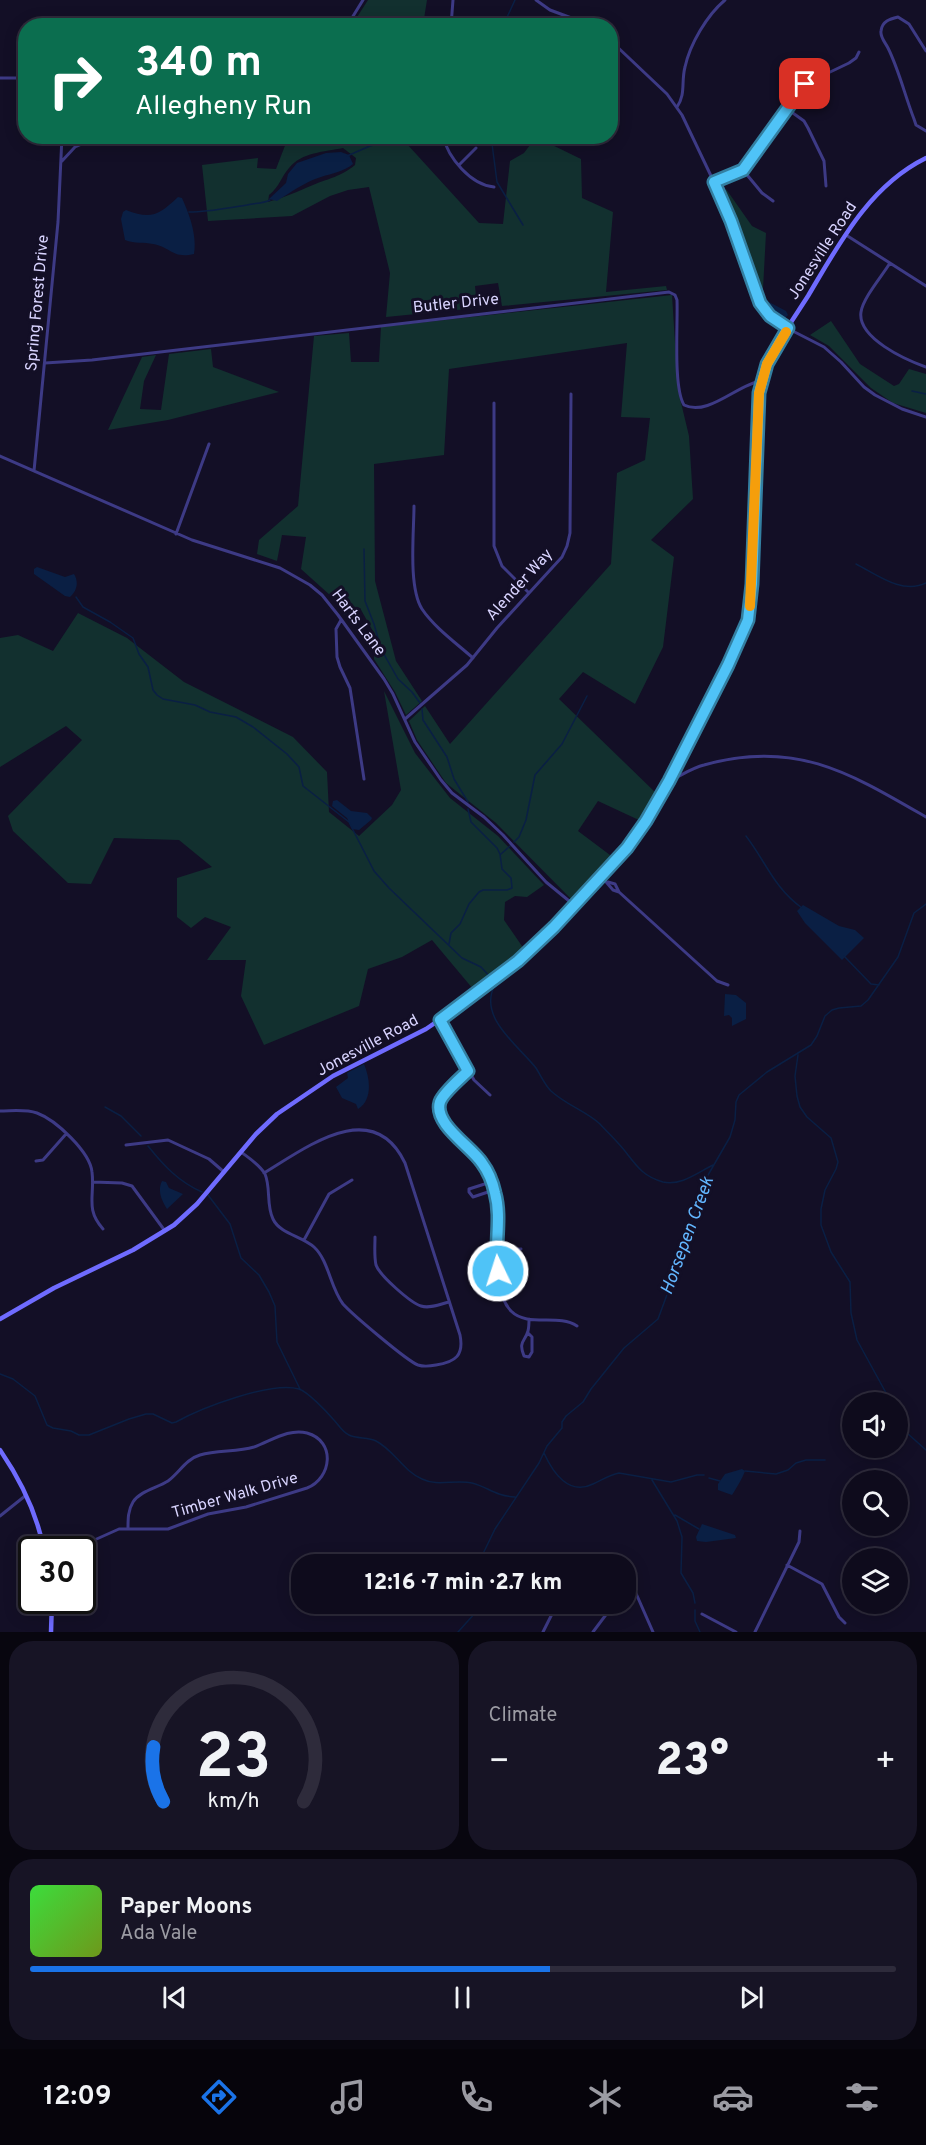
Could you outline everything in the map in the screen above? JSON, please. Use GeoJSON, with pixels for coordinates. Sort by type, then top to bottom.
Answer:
{"type":"FeatureCollection","features":[{"type":"Feature","properties":{"kind":"street"},"geometry":{"type":"LineString","coordinates":[[352,18],[363,0]]}},
{"type":"Feature","properties":{"kind":"street"},"geometry":{"type":"LineString","coordinates":[[452,18],[453,0]]}},
{"type":"Feature","properties":{"kind":"street"},"geometry":{"type":"LineString","coordinates":[[536,0],[550,10],[572,18]]}},
{"type":"Feature","properties":{"kind":"street"},"geometry":{"type":"LineString","coordinates":[[677,107],[683,98],[684,69],[692,47],[725,0]]}},
{"type":"Feature","properties":{"kind":"street"},"geometry":{"type":"LineString","coordinates":[[926,51],[904,20],[898,17],[888,20],[881,29],[881,35],[888,47],[916,125],[926,131]]}},
{"type":"Feature","properties":{"kind":"street"},"geometry":{"type":"LineString","coordinates":[[618,48],[667,94],[677,107],[731,221],[760,303],[770,316],[824,347],[875,395],[902,410],[926,417]]}},
{"type":"Feature","properties":{"kind":"street"},"geometry":{"type":"LineString","coordinates":[[714,182],[743,170],[805,84],[849,63],[856,58],[859,52]]}},
{"type":"Feature","properties":{"kind":"street"},"geometry":{"type":"LineString","coordinates":[[0,78],[18,78]]}},
{"type":"Feature","properties":{"kind":"street"},"geometry":{"type":"LineString","coordinates":[[786,108],[804,121],[808,128],[824,161],[826,186]]}},
{"type":"Feature","properties":{"kind":"street","name":"Spring Forest Drive"},"geometry":{"type":"LineString","coordinates":[[34,471],[45,363],[62,144]]}},
{"type":"Feature","properties":{"kind":"street"},"geometry":{"type":"LineString","coordinates":[[61,162],[75,147],[82,144]]}},
{"type":"Feature","properties":{"kind":"street"},"geometry":{"type":"LineString","coordinates":[[446,144],[450,154],[459,165],[482,184],[494,187]]}},
{"type":"Feature","properties":{"kind":"street"},"geometry":{"type":"LineString","coordinates":[[459,165],[476,148]]}},
{"type":"Feature","properties":{"kind":"street","name":"Jonesville Road"},"geometry":{"type":"LineString","coordinates":[[0,1319],[54,1288],[165,1231],[186,1215],[268,1122],[297,1099],[352,1065],[405,1040],[440,1020],[536,945],[635,836],[669,781],[728,665],[748,620],[752,584],[758,405],[761,381],[770,359],[865,208],[884,187],[908,168],[926,158]]}},
{"type":"Feature","properties":{"kind":"street"},"geometry":{"type":"LineString","coordinates":[[743,170],[762,193],[773,201]]}},
{"type":"Feature","properties":{"kind":"street"},"geometry":{"type":"LineString","coordinates":[[846,235],[926,286]]}},
{"type":"Feature","properties":{"kind":"street"},"geometry":{"type":"LineString","coordinates":[[890,263],[863,306],[862,324],[869,334],[900,356],[926,367]]}},
{"type":"Feature","properties":{"kind":"street","name":"Butler Drive"},"geometry":{"type":"LineString","coordinates":[[45,363],[92,360],[669,292],[674,293],[677,300],[678,369],[680,396],[684,405],[690,407],[711,404],[747,385],[761,381]]}},
{"type":"Feature","properties":{"kind":"street","name":"Alender Way"},"geometry":{"type":"LineString","coordinates":[[405,719],[462,671],[497,628],[562,557],[569,542],[571,394]]}},
{"type":"Feature","properties":{"kind":"street"},"geometry":{"type":"LineString","coordinates":[[494,403],[494,546],[502,566],[529,592]]}},
{"type":"Feature","properties":{"kind":"street"},"geometry":{"type":"LineString","coordinates":[[176,534],[209,444]]}},
{"type":"Feature","properties":{"kind":"street","name":"Harts Lane"},"geometry":{"type":"LineString","coordinates":[[0,456],[176,534],[289,572],[316,590],[384,679],[420,752],[447,788],[484,817],[546,882],[574,905]]}},
{"type":"Feature","properties":{"kind":"street"},"geometry":{"type":"LineString","coordinates":[[414,506],[414,580],[417,598],[426,614],[473,658]]}},
{"type":"Feature","properties":{"kind":"street"},"geometry":{"type":"LineString","coordinates":[[341,620],[336,629],[337,657],[350,688],[364,779]]}},
{"type":"Feature","properties":{"kind":"street"},"geometry":{"type":"LineString","coordinates":[[669,781],[702,765],[722,760],[759,756],[794,757],[848,774],[926,817]]}},
{"type":"Feature","properties":{"kind":"street"},"geometry":{"type":"LineString","coordinates":[[601,876],[717,981],[728,985]]}},
{"type":"Feature","properties":{"kind":"street"},"geometry":{"type":"LineString","coordinates":[[440,1020],[468,1071],[478,1085],[490,1095]]}},
{"type":"Feature","properties":{"kind":"street"},"geometry":{"type":"LineString","coordinates":[[468,1071],[442,1098],[439,1103],[440,1116],[482,1163],[494,1190],[497,1208],[495,1250],[500,1286],[505,1301],[511,1311],[529,1319],[571,1322],[577,1326]]}},
{"type":"Feature","properties":{"kind":"street"},"geometry":{"type":"LineString","coordinates":[[0,1111],[36,1113],[48,1119],[81,1148],[89,1160],[93,1182],[93,1216],[103,1229]]}},
{"type":"Feature","properties":{"kind":"street"},"geometry":{"type":"LineString","coordinates":[[241,1152],[264,1173],[272,1218],[282,1229],[304,1240],[320,1254],[335,1291],[344,1305],[416,1365],[433,1366],[449,1363],[459,1354],[462,1345],[405,1163],[399,1151],[389,1140],[367,1130],[347,1130],[329,1137],[264,1173]]}},
{"type":"Feature","properties":{"kind":"street"},"geometry":{"type":"LineString","coordinates":[[36,1161],[43,1160],[66,1134]]}},
{"type":"Feature","properties":{"kind":"street"},"geometry":{"type":"LineString","coordinates":[[126,1145],[168,1140],[209,1159],[224,1173]]}},
{"type":"Feature","properties":{"kind":"street"},"geometry":{"type":"LineString","coordinates":[[304,1240],[328,1194],[352,1180]]}},
{"type":"Feature","properties":{"kind":"street"},"geometry":{"type":"LineString","coordinates":[[93,1182],[122,1183],[132,1186],[165,1231]]}},
{"type":"Feature","properties":{"kind":"street"},"geometry":{"type":"LineString","coordinates":[[491,1182],[476,1185],[469,1189],[469,1192],[473,1197],[494,1190]]}},
{"type":"Feature","properties":{"kind":"street"},"geometry":{"type":"LineString","coordinates":[[375,1237],[376,1265],[381,1274],[417,1305],[424,1307],[449,1302]]}},
{"type":"Feature","properties":{"kind":"street"},"geometry":{"type":"LineString","coordinates":[[495,1250],[521,1249]]}},
{"type":"Feature","properties":{"kind":"street"},"geometry":{"type":"LineString","coordinates":[[528,1333],[532,1337],[530,1357],[524,1356],[521,1350],[522,1339],[528,1333],[529,1319]]}},
{"type":"Feature","properties":{"kind":"street","name":"Timber Walk Drive"},"geometry":{"type":"LineString","coordinates":[[96,1539],[128,1528],[157,1530],[168,1528],[208,1514],[246,1507],[307,1488],[316,1484],[324,1474],[327,1461],[326,1450],[315,1437],[306,1432],[294,1432],[253,1447],[196,1455],[185,1463],[175,1476],[134,1499],[128,1515],[128,1528]]}},
{"type":"Feature","properties":{"kind":"street"},"geometry":{"type":"LineString","coordinates":[[0,1450],[26,1496],[41,1536]]}},
{"type":"Feature","properties":{"kind":"street"},"geometry":{"type":"LineString","coordinates":[[0,1516],[26,1496]]}},
{"type":"Feature","properties":{"kind":"street"},"geometry":{"type":"LineString","coordinates":[[755,1632],[799,1542],[800,1531]]}},
{"type":"Feature","properties":{"kind":"street"},"geometry":{"type":"LineString","coordinates":[[787,1565],[822,1584],[839,1617],[845,1623]]}},
{"type":"Feature","properties":{"kind":"street"},"geometry":{"type":"LineString","coordinates":[[636,1594],[653,1632]]}},
{"type":"Feature","properties":{"kind":"street"},"geometry":{"type":"LineString","coordinates":[[51,1632],[52,1614]]}},
{"type":"Feature","properties":{"kind":"street"},"geometry":{"type":"LineString","coordinates":[[543,1632],[552,1614]]}},
{"type":"Feature","properties":{"kind":"street"},"geometry":{"type":"LineString","coordinates":[[592,1632],[606,1614]]}},
{"type":"Feature","properties":{"kind":"street"},"geometry":{"type":"LineString","coordinates":[[702,1614],[736,1632]]}},
{"type":"Feature","properties":{"kind":"green space"},"geometry":{"type":"Polygon","coordinates":[[[368,0],[427,0],[424,18],[356,18],[368,0]]]}},
{"type":"Feature","properties":{"kind":"green space"},"geometry":{"type":"Polygon","coordinates":[[[286,144],[407,144],[479,223],[503,224],[510,161],[524,153],[531,144],[550,144],[581,159],[582,198],[613,212],[606,292],[666,286],[667,290],[502,306],[498,283],[475,286],[477,308],[386,317],[390,273],[369,187],[330,196],[292,216],[208,221],[202,165],[258,158],[257,168],[276,169],[286,144]],[[343,148],[300,159],[286,171],[269,195],[268,202],[340,175],[355,165],[356,158],[343,148]]]}},
{"type":"Feature","properties":{"kind":"green space"},"geometry":{"type":"Polygon","coordinates":[[[726,189],[752,226],[766,233],[763,289],[725,201],[726,189]]]}},
{"type":"Feature","properties":{"kind":"green space"},"geometry":{"type":"Polygon","coordinates":[[[672,295],[678,390],[689,436],[693,499],[651,540],[674,557],[663,647],[635,704],[583,672],[559,699],[657,794],[641,821],[598,801],[578,831],[614,858],[573,901],[496,823],[446,783],[417,740],[409,721],[425,706],[450,744],[611,564],[617,473],[645,460],[650,418],[621,417],[627,343],[449,369],[444,455],[374,464],[375,581],[396,661],[422,701],[406,715],[395,692],[374,659],[374,633],[360,608],[344,615],[331,596],[301,569],[306,537],[282,535],[277,561],[257,554],[259,540],[298,506],[314,336],[349,333],[351,362],[379,362],[381,327],[672,295]]]}},
{"type":"Feature","properties":{"kind":"green space"},"geometry":{"type":"Polygon","coordinates":[[[831,321],[860,364],[894,386],[899,384],[909,369],[926,374],[926,413],[893,403],[871,388],[829,346],[810,335],[831,321]]]}},
{"type":"Feature","properties":{"kind":"green space"},"geometry":{"type":"Polygon","coordinates":[[[211,349],[213,367],[279,392],[168,420],[108,430],[142,357],[156,355],[144,381],[140,409],[161,410],[169,354],[211,349]]]}},
{"type":"Feature","properties":{"kind":"green space"},"geometry":{"type":"Polygon","coordinates":[[[78,613],[127,638],[184,682],[293,737],[327,772],[329,812],[359,836],[392,805],[401,790],[384,691],[415,753],[450,798],[498,836],[544,885],[527,897],[515,896],[505,902],[504,920],[524,949],[473,989],[432,940],[402,957],[368,969],[359,1006],[264,1045],[241,996],[246,960],[207,960],[231,927],[205,917],[191,928],[177,917],[177,878],[212,867],[179,840],[114,838],[91,884],[68,883],[13,831],[8,816],[82,740],[66,726],[0,767],[0,638],[18,635],[53,651],[78,613]]]}},
{"type":"Feature","properties":{"kind":"water"},"geometry":{"type":"Polygon","coordinates":[[[341,152],[349,155],[353,164],[342,171],[309,182],[277,201],[269,199],[286,183],[288,174],[297,163],[326,153],[341,152]]]}},
{"type":"Feature","properties":{"kind":"water"},"geometry":{"type":"Polygon","coordinates":[[[178,197],[182,198],[192,226],[195,240],[194,254],[176,254],[159,245],[125,240],[121,219],[123,212],[126,210],[142,215],[154,214],[160,212],[178,197]]]}},
{"type":"Feature","properties":{"kind":"water"},"geometry":{"type":"Polygon","coordinates":[[[769,302],[786,311],[788,315],[785,318],[775,315],[767,307],[769,302]]]}},
{"type":"Feature","properties":{"kind":"water"},"geometry":{"type":"Polygon","coordinates":[[[37,567],[65,577],[74,574],[77,583],[72,595],[65,596],[34,574],[34,569],[37,567]]]}},
{"type":"Feature","properties":{"kind":"water"},"geometry":{"type":"Polygon","coordinates":[[[337,800],[351,811],[367,813],[372,818],[371,820],[359,830],[352,829],[347,818],[332,806],[333,801],[337,800]]]}},
{"type":"Feature","properties":{"kind":"water"},"geometry":{"type":"Polygon","coordinates":[[[803,905],[839,926],[855,930],[864,938],[842,960],[805,923],[797,911],[803,905]]]}},
{"type":"Feature","properties":{"kind":"water"},"geometry":{"type":"Polygon","coordinates":[[[725,994],[736,995],[746,1003],[746,1019],[732,1026],[732,1018],[729,1015],[724,1016],[725,994]]]}},
{"type":"Feature","properties":{"kind":"water"},"geometry":{"type":"Polygon","coordinates":[[[364,1064],[369,1088],[366,1100],[358,1109],[356,1104],[342,1098],[336,1087],[348,1078],[347,1073],[364,1064]]]}},
{"type":"Feature","properties":{"kind":"water"},"geometry":{"type":"Polygon","coordinates":[[[162,1181],[166,1182],[169,1188],[183,1194],[167,1209],[160,1192],[162,1181]]]}},
{"type":"Feature","properties":{"kind":"water"},"geometry":{"type":"Polygon","coordinates":[[[742,1469],[745,1471],[732,1495],[718,1490],[718,1484],[725,1474],[742,1469]]]}},
{"type":"Feature","properties":{"kind":"water"},"geometry":{"type":"Polygon","coordinates":[[[702,1524],[735,1535],[736,1538],[697,1541],[696,1537],[702,1524]]]}},
{"type":"Feature","properties":{"kind":"waterway"},"geometry":{"type":"LineString","coordinates":[[507,18],[515,0]]}},
{"type":"Feature","properties":{"kind":"waterway"},"geometry":{"type":"LineString","coordinates":[[347,156],[377,144]]}},
{"type":"Feature","properties":{"kind":"waterway"},"geometry":{"type":"LineString","coordinates":[[492,144],[497,182],[523,225]]}},
{"type":"Feature","properties":{"kind":"waterway"},"geometry":{"type":"LineString","coordinates":[[189,212],[218,210],[270,200]]}},
{"type":"Feature","properties":{"kind":"waterway"},"geometry":{"type":"LineString","coordinates":[[912,391],[926,394]]}},
{"type":"Feature","properties":{"kind":"waterway"},"geometry":{"type":"LineString","coordinates":[[364,549],[365,601],[381,649],[398,679],[420,703]]}},
{"type":"Feature","properties":{"kind":"waterway"},"geometry":{"type":"LineString","coordinates":[[856,564],[899,585],[917,586],[926,583]]}},
{"type":"Feature","properties":{"kind":"waterway"},"geometry":{"type":"LineString","coordinates":[[76,597],[83,607],[133,638],[139,654],[148,667],[153,690],[157,695],[163,699],[195,705],[210,712],[236,717],[253,727],[287,754],[299,767],[303,786],[349,822],[374,871],[389,888],[462,958],[481,967],[491,978]]}},
{"type":"Feature","properties":{"kind":"waterway"},"geometry":{"type":"LineString","coordinates":[[514,842],[519,837],[526,820],[535,775],[562,744],[587,696]]}},
{"type":"Feature","properties":{"kind":"waterway"},"geometry":{"type":"LineString","coordinates":[[422,709],[423,720],[447,757],[454,779],[468,802]]}},
{"type":"Feature","properties":{"kind":"waterway"},"geometry":{"type":"LineString","coordinates":[[449,944],[451,933],[460,924],[469,904],[479,892],[512,888],[511,878],[502,869],[497,848],[471,822],[468,809]]}},
{"type":"Feature","properties":{"kind":"waterway"},"geometry":{"type":"LineString","coordinates":[[746,836],[777,883],[802,908]]}},
{"type":"Feature","properties":{"kind":"waterway"},"geometry":{"type":"LineString","coordinates":[[501,854],[510,846]]}},
{"type":"Feature","properties":{"kind":"waterway","name":"Horsepen Creek"},"geometry":{"type":"LineString","coordinates":[[483,1554],[495,1529],[539,1463],[547,1446],[562,1428],[562,1422],[566,1416],[583,1402],[624,1348],[658,1319],[682,1254],[704,1182],[730,1137],[739,1095],[767,1072],[811,1045],[825,1016],[832,1010],[861,1006],[868,1000],[898,957],[914,913],[926,904]]}},
{"type":"Feature","properties":{"kind":"waterway"},"geometry":{"type":"LineString","coordinates":[[844,956],[871,984],[879,985]]}},
{"type":"Feature","properties":{"kind":"waterway"},"geometry":{"type":"LineString","coordinates":[[493,982],[495,985],[491,997],[491,1008],[502,1030],[536,1068],[551,1091],[600,1124],[642,1172],[651,1178],[670,1183],[689,1178],[713,1165]]}},
{"type":"Feature","properties":{"kind":"waterway"},"geometry":{"type":"LineString","coordinates":[[798,1055],[795,1076],[800,1107],[807,1117],[831,1138],[838,1162],[825,1190],[821,1209],[821,1225],[831,1252],[850,1282],[851,1313],[857,1340],[886,1392]]}},
{"type":"Feature","properties":{"kind":"waterway"},"geometry":{"type":"LineString","coordinates":[[105,1107],[121,1116],[141,1136]]}},
{"type":"Feature","properties":{"kind":"waterway"},"geometry":{"type":"LineString","coordinates":[[148,1146],[172,1173],[202,1192]]}},
{"type":"Feature","properties":{"kind":"waterway"},"geometry":{"type":"LineString","coordinates":[[208,1195],[230,1224],[241,1258],[259,1275],[269,1292],[275,1306],[277,1342],[300,1389]]}},
{"type":"Feature","properties":{"kind":"waterway"},"geometry":{"type":"LineString","coordinates":[[0,1374],[13,1379],[35,1396],[47,1425],[79,1435],[89,1435],[146,1414],[153,1414],[172,1423],[219,1403],[254,1392],[271,1389],[299,1389],[317,1402],[347,1434],[376,1441],[409,1471],[422,1479],[434,1482],[472,1483],[502,1495],[515,1497]]}},
{"type":"Feature","properties":{"kind":"waterway"},"geometry":{"type":"LineString","coordinates":[[908,1434],[926,1450]]}},
{"type":"Feature","properties":{"kind":"waterway"},"geometry":{"type":"LineString","coordinates":[[544,1453],[557,1475],[569,1485],[576,1487],[584,1487],[619,1473],[671,1482],[704,1475]]}},
{"type":"Feature","properties":{"kind":"waterway"},"geometry":{"type":"LineString","coordinates":[[745,1471],[776,1474],[806,1460],[825,1460]]}},
{"type":"Feature","properties":{"kind":"waterway"},"geometry":{"type":"LineString","coordinates":[[709,1478],[720,1481]]}},
{"type":"Feature","properties":{"kind":"waterway"},"geometry":{"type":"LineString","coordinates":[[652,1480],[677,1521],[682,1537],[681,1573],[693,1593],[695,1603]]}},
{"type":"Feature","properties":{"kind":"waterway"},"geometry":{"type":"LineString","coordinates":[[675,1515],[699,1529]]}},
{"type":"Feature","properties":{"kind":"waterway"},"geometry":{"type":"LineString","coordinates":[[695,1610],[695,1621],[700,1632]]}},
{"type":"Feature","properties":{"kind":"waterway","name":"Horsepen Creek"},"geometry":{"type":"LineString","coordinates":[[458,1632],[474,1614]]}},
{"type":"Feature","properties":{"kind":"slow traffic"},"geometry":{"type":"LineString","coordinates":[[750,606],[759,393],[767,364],[786,332]]}},
{"type":"Feature","properties":{"kind":"route"},"geometry":{"type":"LineString","coordinates":[[498,1271],[495,1255],[497,1208],[495,1193],[482,1163],[440,1116],[439,1103],[442,1098],[468,1071],[440,1020],[536,945],[627,848],[669,781],[747,624],[752,584],[759,393],[767,364],[788,328],[770,316],[760,303],[731,221],[714,182],[743,170],[805,84]]}}]}
